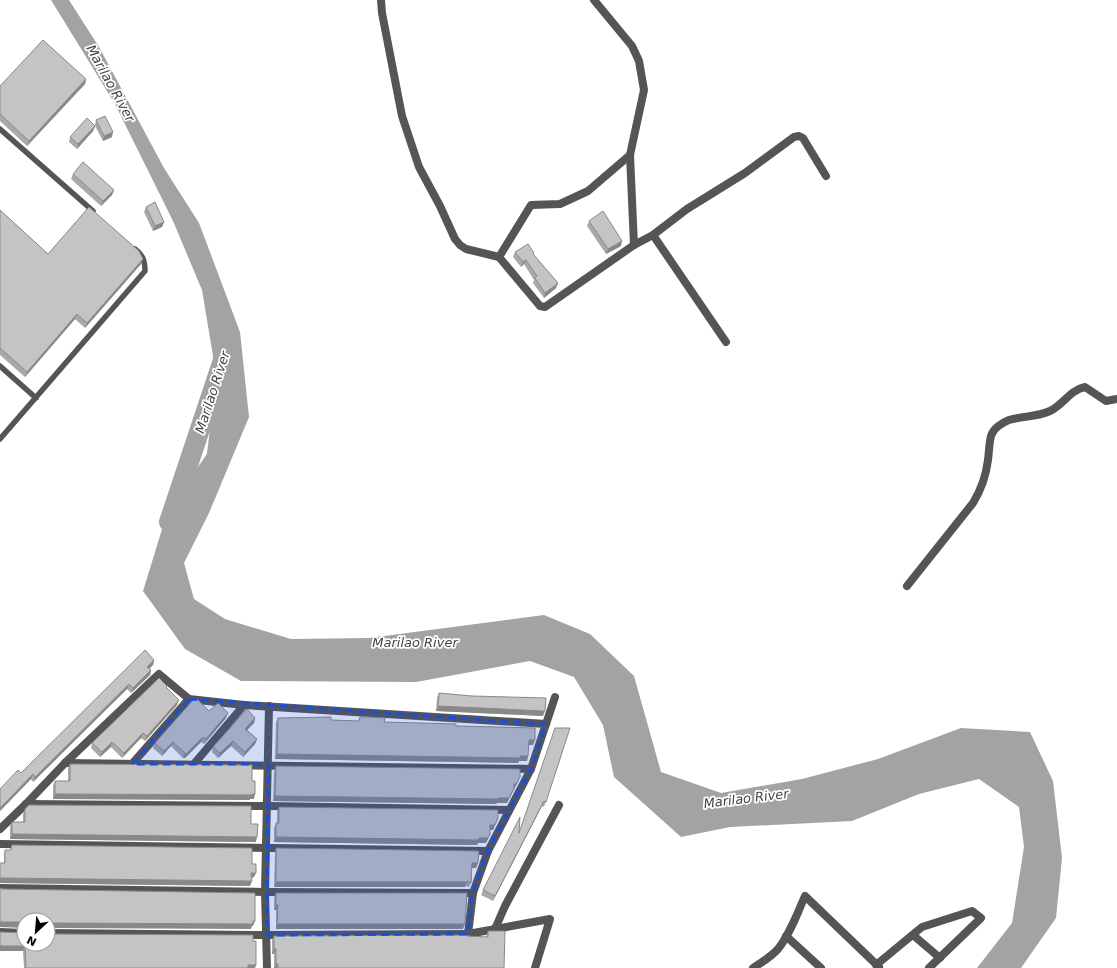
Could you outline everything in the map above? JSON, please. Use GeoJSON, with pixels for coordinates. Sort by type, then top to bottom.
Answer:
{"type":"FeatureCollection","features":[{"type":"Feature","properties":{"kind":"street"},"geometry":{"type":"LineString","coordinates":[[381,0],[382,13],[402,116],[419,167],[440,206],[455,239],[466,249],[500,257],[536,303],[540,306],[545,307],[634,245],[652,235],[687,209],[745,173],[794,137],[799,136],[803,138],[826,176]]}},
{"type":"Feature","properties":{"kind":"street"},"geometry":{"type":"LineString","coordinates":[[594,0],[632,46],[639,61],[644,90],[630,155],[634,245]]}},
{"type":"Feature","properties":{"kind":"street"},"geometry":{"type":"LineString","coordinates":[[500,257],[531,205],[560,204],[588,191],[630,155]]}},
{"type":"Feature","properties":{"kind":"street"},"geometry":{"type":"LineString","coordinates":[[652,235],[726,342]]}},
{"type":"Feature","properties":{"kind":"street"},"geometry":{"type":"LineString","coordinates":[[907,586],[974,503],[983,484],[991,436],[995,429],[1009,420],[1052,410],[1080,388],[1085,387],[1106,401],[1117,399]]}},
{"type":"Feature","properties":{"kind":"street"},"geometry":{"type":"LineString","coordinates":[[0,829],[65,763],[159,674],[189,699],[244,705],[546,724]]}},
{"type":"Feature","properties":{"kind":"street"},"geometry":{"type":"LineString","coordinates":[[468,934],[473,893],[488,851],[531,769],[555,697]]}},
{"type":"Feature","properties":{"kind":"street"},"geometry":{"type":"LineString","coordinates":[[132,764],[189,699]]}},
{"type":"Feature","properties":{"kind":"street"},"geometry":{"type":"LineString","coordinates":[[193,765],[244,705]]}},
{"type":"Feature","properties":{"kind":"street"},"geometry":{"type":"LineString","coordinates":[[267,968],[265,892],[270,706]]}},
{"type":"Feature","properties":{"kind":"street"},"geometry":{"type":"LineString","coordinates":[[65,763],[193,765],[268,764],[531,769]]}},
{"type":"Feature","properties":{"kind":"street"},"geometry":{"type":"LineString","coordinates":[[26,804],[509,810]]}},
{"type":"Feature","properties":{"kind":"street"},"geometry":{"type":"LineString","coordinates":[[495,929],[505,906],[559,804]]}},
{"type":"Feature","properties":{"kind":"street"},"geometry":{"type":"LineString","coordinates":[[0,844],[488,851]]}},
{"type":"Feature","properties":{"kind":"street"},"geometry":{"type":"LineString","coordinates":[[0,888],[473,893]]}},
{"type":"Feature","properties":{"kind":"street"},"geometry":{"type":"LineString","coordinates":[[757,967],[771,956],[786,936],[805,896],[878,966],[922,927],[972,911],[981,918],[929,968]]}},
{"type":"Feature","properties":{"kind":"street"},"geometry":{"type":"LineString","coordinates":[[56,933],[267,935],[468,934],[550,919],[535,968]]}},
{"type":"Feature","properties":{"kind":"street"},"geometry":{"type":"LineString","coordinates":[[0,932],[16,933]]}},
{"type":"Feature","properties":{"kind":"street"},"geometry":{"type":"LineString","coordinates":[[913,935],[940,958]]}},
{"type":"Feature","properties":{"kind":"street"},"geometry":{"type":"LineString","coordinates":[[786,936],[821,968]]}},
{"type":"Feature","properties":{"kind":"lane"},"geometry":{"type":"LineString","coordinates":[[0,129],[100,217]]}},
{"type":"Feature","properties":{"kind":"lane"},"geometry":{"type":"LineString","coordinates":[[0,439],[145,271],[145,262],[141,253],[129,243]]}},
{"type":"Feature","properties":{"kind":"lane"},"geometry":{"type":"LineString","coordinates":[[0,366],[36,398]]}},
{"type":"Feature","properties":{"kind":"highlighted area"},"geometry":{"type":"Polygon","coordinates":[[[189,699],[546,724],[531,769],[488,851],[473,893],[468,934],[267,935],[268,764],[132,764],[189,699]]]}},
{"type":"Feature","properties":{"kind":"water"},"geometry":{"type":"Polygon","coordinates":[[[51,0],[69,0],[99,47],[164,168],[199,223],[240,332],[249,417],[209,513],[184,563],[194,599],[225,619],[291,639],[369,638],[544,615],[590,634],[634,676],[661,772],[721,793],[802,779],[878,759],[961,728],[1030,732],[1053,781],[1062,858],[1056,918],[1021,968],[977,968],[1012,923],[1024,847],[1019,807],[979,779],[919,794],[852,821],[730,827],[681,837],[614,777],[603,725],[574,677],[530,661],[416,682],[241,681],[185,649],[143,591],[168,510],[207,454],[216,374],[202,290],[173,221],[115,104],[51,0]]]}},
{"type":"Feature","properties":{"kind":"building"},"geometry":{"type":"Polygon","coordinates":[[[43,40],[86,79],[29,141],[0,114],[0,86],[43,40]]]}},
{"type":"Feature","properties":{"kind":"building"},"geometry":{"type":"Polygon","coordinates":[[[105,116],[113,132],[104,136],[96,120],[105,116]]]}},
{"type":"Feature","properties":{"kind":"building"},"geometry":{"type":"Polygon","coordinates":[[[87,118],[95,126],[78,144],[70,137],[87,118]]]}},
{"type":"Feature","properties":{"kind":"building"},"geometry":{"type":"Polygon","coordinates":[[[83,162],[114,190],[103,201],[73,174],[83,162]]]}},
{"type":"Feature","properties":{"kind":"building"},"geometry":{"type":"Polygon","coordinates":[[[155,202],[164,222],[155,226],[146,207],[155,202]]]}},
{"type":"Feature","properties":{"kind":"building"},"geometry":{"type":"Polygon","coordinates":[[[89,207],[139,251],[143,259],[87,323],[77,314],[27,372],[0,348],[0,210],[48,254],[89,207]]]}},
{"type":"Feature","properties":{"kind":"building"},"geometry":{"type":"Polygon","coordinates":[[[603,211],[622,241],[608,249],[589,221],[603,211]]]}},
{"type":"Feature","properties":{"kind":"building"},"geometry":{"type":"Polygon","coordinates":[[[528,244],[534,253],[533,254],[558,283],[545,293],[535,278],[537,276],[526,260],[523,262],[515,252],[528,244]]]}},
{"type":"Feature","properties":{"kind":"building"},"geometry":{"type":"Polygon","coordinates":[[[145,650],[154,660],[147,667],[151,670],[133,688],[129,684],[35,777],[33,774],[0,808],[0,789],[18,770],[21,773],[145,650]]]}},
{"type":"Feature","properties":{"kind":"building"},"geometry":{"type":"Polygon","coordinates":[[[159,678],[179,700],[147,736],[143,733],[124,753],[112,742],[102,752],[92,743],[159,678]]]}},
{"type":"Feature","properties":{"kind":"building"},"geometry":{"type":"Polygon","coordinates":[[[439,693],[472,696],[546,698],[545,711],[438,706],[439,693]]]}},
{"type":"Feature","properties":{"kind":"building"},"geometry":{"type":"Polygon","coordinates":[[[193,700],[198,700],[209,711],[218,703],[228,713],[206,739],[203,737],[186,754],[173,742],[164,751],[155,743],[193,700]]]}},
{"type":"Feature","properties":{"kind":"building"},"geometry":{"type":"Polygon","coordinates":[[[247,709],[255,718],[245,729],[257,739],[245,752],[233,741],[220,753],[213,747],[247,709]]]}},
{"type":"Feature","properties":{"kind":"building"},"geometry":{"type":"Polygon","coordinates":[[[331,717],[331,720],[359,721],[360,717],[368,717],[385,718],[384,722],[535,728],[535,740],[529,740],[528,756],[520,756],[520,758],[277,754],[278,718],[331,717]]]}},
{"type":"Feature","properties":{"kind":"building"},"geometry":{"type":"Polygon","coordinates":[[[555,728],[570,728],[546,802],[544,801],[495,896],[483,890],[520,817],[519,833],[555,728]]]}},
{"type":"Feature","properties":{"kind":"building"},"geometry":{"type":"Polygon","coordinates":[[[70,764],[252,765],[252,781],[255,781],[255,794],[55,794],[55,781],[70,781],[70,764]]]}},
{"type":"Feature","properties":{"kind":"building"},"geometry":{"type":"Polygon","coordinates":[[[276,766],[520,769],[520,777],[516,784],[514,784],[514,789],[509,798],[498,799],[275,796],[276,766]]]}},
{"type":"Feature","properties":{"kind":"building"},"geometry":{"type":"Polygon","coordinates":[[[29,805],[251,806],[251,824],[258,824],[257,837],[12,834],[12,822],[25,822],[25,809],[29,805]]]}},
{"type":"Feature","properties":{"kind":"building"},"geometry":{"type":"Polygon","coordinates":[[[279,807],[498,810],[498,818],[495,825],[490,825],[490,834],[488,838],[479,838],[479,840],[276,837],[276,823],[279,823],[279,807]]]}},
{"type":"Feature","properties":{"kind":"building"},"geometry":{"type":"Polygon","coordinates":[[[12,845],[252,848],[252,864],[256,864],[256,873],[251,873],[252,881],[0,878],[0,863],[5,863],[5,850],[11,850],[12,845]]]}},
{"type":"Feature","properties":{"kind":"building"},"geometry":{"type":"Polygon","coordinates":[[[276,848],[479,851],[478,863],[472,863],[471,883],[467,881],[276,882],[276,848]]]}},
{"type":"Feature","properties":{"kind":"building"},"geometry":{"type":"Polygon","coordinates":[[[0,888],[255,893],[255,921],[253,921],[253,924],[56,923],[56,912],[16,912],[16,922],[0,922],[0,888]]]}},
{"type":"Feature","properties":{"kind":"building"},"geometry":{"type":"Polygon","coordinates":[[[276,893],[467,893],[465,924],[277,924],[278,905],[276,905],[276,893]]]}},
{"type":"Feature","properties":{"kind":"building"},"geometry":{"type":"Polygon","coordinates":[[[488,931],[505,931],[504,968],[278,968],[278,964],[276,964],[276,949],[274,949],[274,936],[467,935],[488,937],[488,931]]]}},
{"type":"Feature","properties":{"kind":"building"},"geometry":{"type":"Polygon","coordinates":[[[0,932],[16,933],[16,946],[0,946],[0,932]]]}},
{"type":"Feature","properties":{"kind":"building"},"geometry":{"type":"Polygon","coordinates":[[[56,934],[253,935],[253,941],[256,941],[256,965],[248,965],[248,968],[26,968],[25,952],[56,952],[56,934]]]}},
{"type":"Feature","properties":{"kind":"waterway","name":"Marilao River"},"geometry":{"type":"LineString","coordinates":[[169,522],[224,357]]}}]}
